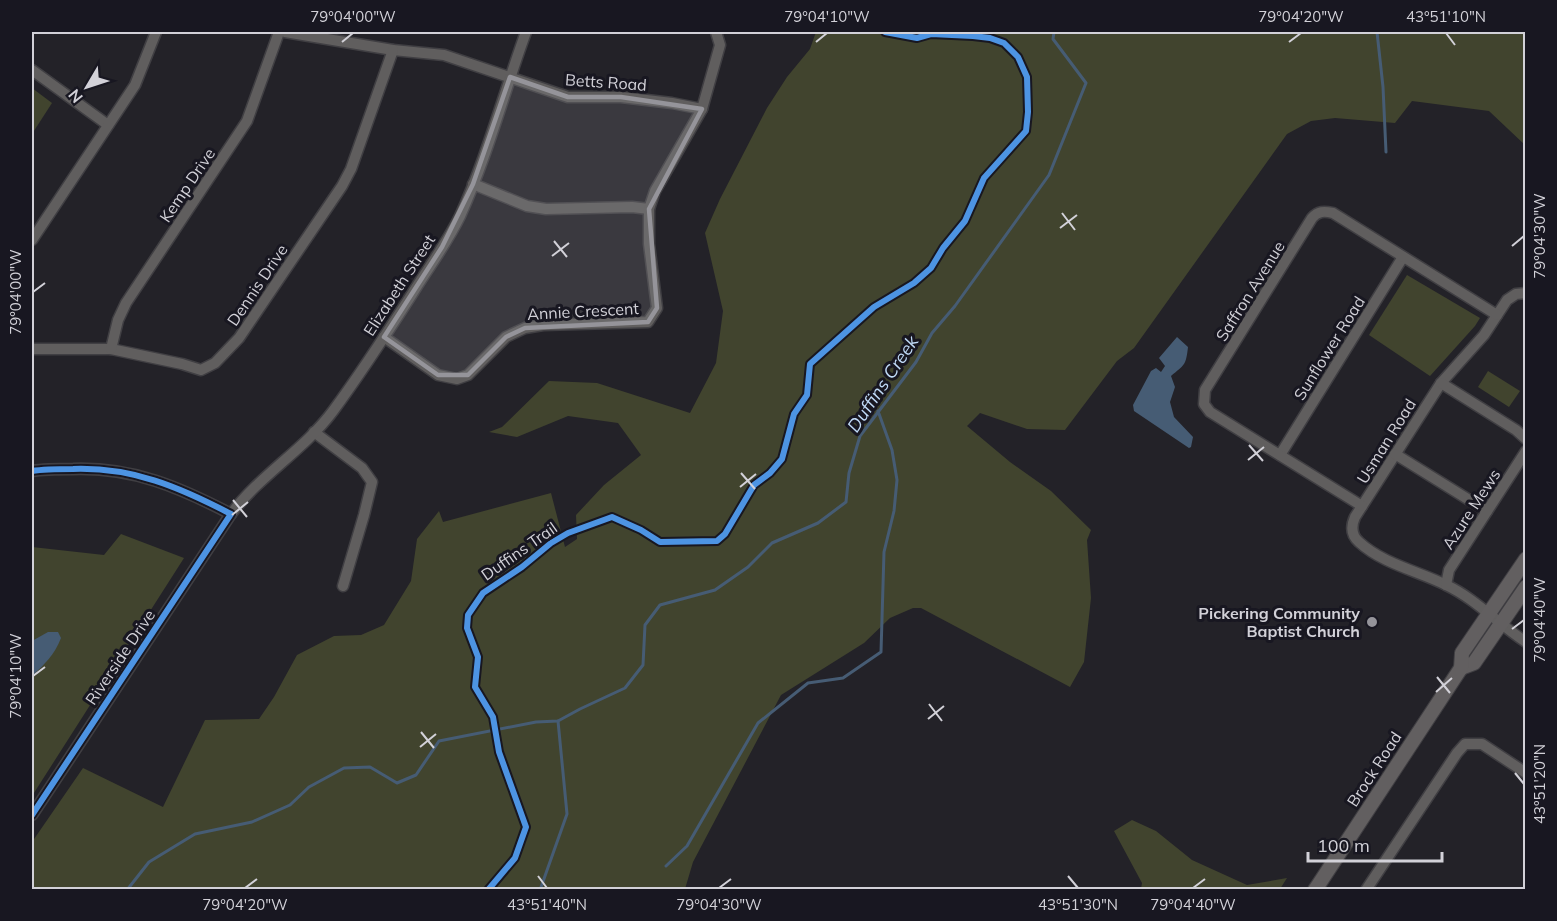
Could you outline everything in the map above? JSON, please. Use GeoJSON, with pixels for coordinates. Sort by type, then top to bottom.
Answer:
{"type":"FeatureCollection","features":[{"type":"Feature","properties":{"kind":"main road","name":"Brock Road"},"geometry":{"type":"LineString","coordinates":[[1315,890],[1461,668],[1462,652],[1526,559]]}},
{"type":"Feature","properties":{"kind":"main road","name":"Brock Road"},"geometry":{"type":"LineString","coordinates":[[1461,668],[1474,663],[1526,587]]}},
{"type":"Feature","properties":{"kind":"street"},"geometry":{"type":"LineString","coordinates":[[32,240],[135,85],[156,32]]}},
{"type":"Feature","properties":{"kind":"street","name":"Kemp Drive"},"geometry":{"type":"LineString","coordinates":[[111,350],[118,320],[126,303],[247,121],[279,32]]}},
{"type":"Feature","properties":{"kind":"street","name":"Betts Road"},"geometry":{"type":"LineString","coordinates":[[285,32],[393,50],[444,54],[568,97],[621,97],[672,103],[702,110]]}},
{"type":"Feature","properties":{"kind":"street","name":"Elizabeth Street"},"geometry":{"type":"LineString","coordinates":[[231,514],[262,479],[332,413],[448,237],[473,184],[526,32]]}},
{"type":"Feature","properties":{"kind":"street","name":"Annie Crescent"},"geometry":{"type":"LineString","coordinates":[[384,337],[438,375],[457,379],[468,375],[506,337],[525,328],[543,325],[648,322],[657,308],[649,244],[649,209],[656,191],[702,110],[720,45],[717,32]]}},
{"type":"Feature","properties":{"kind":"street","name":"Dennis Drive"},"geometry":{"type":"LineString","coordinates":[[32,349],[111,350],[201,370],[215,363],[239,338],[346,178],[393,50]]}},
{"type":"Feature","properties":{"kind":"street"},"geometry":{"type":"LineString","coordinates":[[32,70],[108,125]]}},
{"type":"Feature","properties":{"kind":"street"},"geometry":{"type":"LineString","coordinates":[[473,184],[527,206],[649,209]]}},
{"type":"Feature","properties":{"kind":"street","name":"Saffron Avenue"},"geometry":{"type":"LineString","coordinates":[[1362,506],[1210,412],[1203,398],[1211,380],[1315,215],[1326,211],[1333,213],[1497,315]]}},
{"type":"Feature","properties":{"kind":"street","name":"Sunflower Road"},"geometry":{"type":"LineString","coordinates":[[1280,455],[1403,257]]}},
{"type":"Feature","properties":{"kind":"street","name":"Usman Road"},"geometry":{"type":"LineString","coordinates":[[1446,585],[1408,570],[1360,544],[1352,528],[1362,506],[1441,383],[1484,335],[1511,297],[1526,293]]}},
{"type":"Feature","properties":{"kind":"street"},"geometry":{"type":"LineString","coordinates":[[1441,383],[1516,430],[1526,439]]}},
{"type":"Feature","properties":{"kind":"street"},"geometry":{"type":"LineString","coordinates":[[314,432],[362,468],[372,482],[343,586]]}},
{"type":"Feature","properties":{"kind":"street","name":"Azure Mews"},"geometry":{"type":"LineString","coordinates":[[1446,585],[1449,570],[1526,451]]}},
{"type":"Feature","properties":{"kind":"street"},"geometry":{"type":"LineString","coordinates":[[1395,454],[1487,511]]}},
{"type":"Feature","properties":{"kind":"street"},"geometry":{"type":"LineString","coordinates":[[32,471],[97,468],[138,474],[187,491],[231,514]]}},
{"type":"Feature","properties":{"kind":"street","name":"Riverside Drive"},"geometry":{"type":"LineString","coordinates":[[32,815],[231,514]]}},
{"type":"Feature","properties":{"kind":"street"},"geometry":{"type":"LineString","coordinates":[[1446,585],[1526,642]]}},
{"type":"Feature","properties":{"kind":"street"},"geometry":{"type":"LineString","coordinates":[[1366,890],[1465,744],[1482,744],[1526,773]]}},
{"type":"Feature","properties":{"kind":"highlighted area"},"geometry":{"type":"Polygon","coordinates":[[[510,77],[568,97],[621,97],[702,109],[649,209],[657,308],[648,322],[525,328],[506,337],[468,375],[438,375],[384,337],[442,247],[473,184],[510,77]]]}},
{"type":"Feature","properties":{"kind":"green space"},"geometry":{"type":"Polygon","coordinates":[[[816,32],[1525,32],[1525,145],[1489,111],[1412,101],[1395,123],[1335,118],[1311,121],[1287,134],[1134,348],[1117,361],[1065,430],[1027,429],[980,413],[967,426],[1010,462],[1051,491],[1091,530],[1087,540],[1091,598],[1084,662],[1070,687],[921,608],[913,608],[890,618],[864,643],[781,695],[693,862],[685,889],[32,889],[32,842],[83,768],[163,807],[205,720],[259,719],[297,655],[334,636],[361,635],[384,625],[411,581],[417,539],[439,511],[443,522],[551,493],[565,547],[577,539],[576,515],[604,485],[641,455],[618,423],[568,416],[517,437],[489,432],[502,427],[549,381],[597,383],[690,413],[716,363],[723,311],[705,233],[767,108],[787,77],[810,49],[816,32]]]}},
{"type":"Feature","properties":{"kind":"green space"},"geometry":{"type":"Polygon","coordinates":[[[32,88],[52,103],[32,134],[32,88]]]}},
{"type":"Feature","properties":{"kind":"green space"},"geometry":{"type":"Polygon","coordinates":[[[1407,275],[1480,318],[1430,376],[1369,335],[1407,275]]]}},
{"type":"Feature","properties":{"kind":"green space"},"geometry":{"type":"Polygon","coordinates":[[[1488,371],[1520,391],[1509,407],[1478,387],[1488,371]]]}},
{"type":"Feature","properties":{"kind":"green space"},"geometry":{"type":"Polygon","coordinates":[[[121,534],[184,558],[32,796],[32,547],[104,555],[121,534]]]}},
{"type":"Feature","properties":{"kind":"green space"},"geometry":{"type":"Polygon","coordinates":[[[1132,820],[1156,831],[1192,860],[1247,885],[1287,878],[1280,889],[1141,889],[1142,883],[1114,831],[1132,820]]]}},
{"type":"Feature","properties":{"kind":"water"},"geometry":{"type":"Polygon","coordinates":[[[1177,337],[1188,347],[1184,365],[1171,376],[1175,387],[1170,402],[1174,417],[1193,437],[1189,448],[1134,411],[1133,405],[1151,371],[1156,368],[1161,372],[1165,366],[1159,358],[1177,337]]]}},
{"type":"Feature","properties":{"kind":"water"},"geometry":{"type":"Polygon","coordinates":[[[48,632],[58,632],[61,638],[49,659],[32,676],[32,641],[48,632]]]}},
{"type":"Feature","properties":{"kind":"waterway","name":"Duffins Creek"},"geometry":{"type":"LineString","coordinates":[[127,890],[149,862],[195,834],[252,822],[290,805],[309,787],[344,768],[370,767],[397,783],[416,775],[439,741],[536,722],[558,721],[625,688],[643,665],[645,625],[660,605],[715,590],[748,567],[772,543],[818,523],[846,502],[849,473],[860,436],[916,362],[932,333],[955,306],[1049,175],[1086,83],[1053,39],[1054,32]]}},
{"type":"Feature","properties":{"kind":"waterway"},"geometry":{"type":"LineString","coordinates":[[1377,32],[1383,87],[1386,152]]}},
{"type":"Feature","properties":{"kind":"waterway"},"geometry":{"type":"LineString","coordinates":[[666,866],[687,846],[758,723],[808,683],[843,678],[881,652],[884,552],[894,511],[897,480],[892,450],[878,411]]}},
{"type":"Feature","properties":{"kind":"waterway"},"geometry":{"type":"LineString","coordinates":[[540,890],[567,814],[558,721]]}},
{"type":"Feature","properties":{"kind":"cycle path","name":"Duffins Trail"},"geometry":{"type":"LineString","coordinates":[[488,890],[515,858],[526,827],[499,752],[493,717],[475,687],[478,657],[467,628],[468,615],[483,593],[522,567],[551,543],[568,533],[612,517],[641,530],[660,542],[717,541],[725,534],[754,485],[770,473],[782,459],[794,414],[807,395],[810,364],[874,307],[914,283],[931,268],[943,248],[965,221],[984,178],[1026,131],[1027,77],[1018,57],[1004,43],[973,36],[931,34],[917,38],[885,32]]}},
{"type":"Feature","properties":{"kind":"cycle path"},"geometry":{"type":"LineString","coordinates":[[32,471],[95,469],[136,475],[174,487],[231,514],[32,815]]}},
{"type":"Feature","properties":{"kind":"place","name":"Pickering Community Baptist Church"},"geometry":{"type":"Point","coordinates":[1372,622]}}]}
